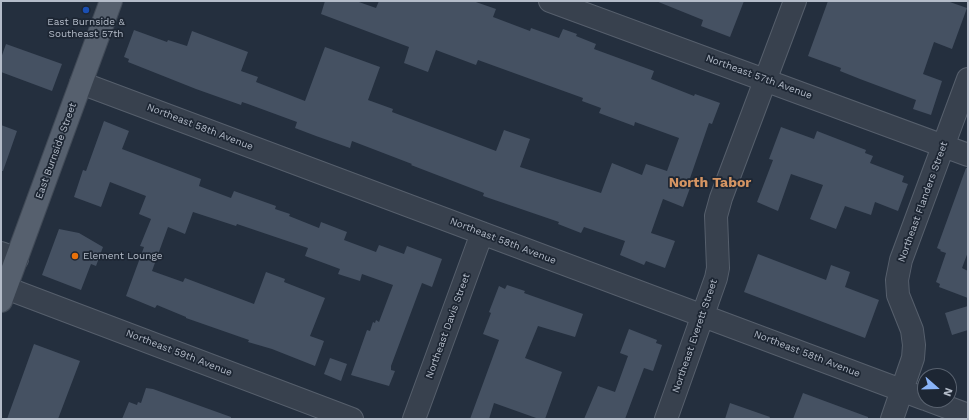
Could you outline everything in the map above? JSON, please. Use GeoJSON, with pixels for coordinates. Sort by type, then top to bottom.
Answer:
{"type":"FeatureCollection","features":[{"type":"Feature","properties":{"kind":"main road","name":"East Burnside Street"},"geometry":{"type":"LineString","coordinates":[[4,294],[9,256],[81,83],[111,1]]}},
{"type":"Feature","properties":{"kind":"street","name":"Northeast Everett Street"},"geometry":{"type":"LineString","coordinates":[[666,419],[704,316],[718,268],[716,216],[721,198],[766,79],[792,2]]}},
{"type":"Feature","properties":{"kind":"street","name":"Northeast 57th Avenue"},"geometry":{"type":"LineString","coordinates":[[562,3],[968,154]]}},
{"type":"Feature","properties":{"kind":"street","name":"Northeast Flanders Street"},"geometry":{"type":"LineString","coordinates":[[892,419],[903,390],[914,345],[912,330],[898,296],[897,280],[900,260],[968,79]]}},
{"type":"Feature","properties":{"kind":"street","name":"Northeast 58th Avenue"},"geometry":{"type":"LineString","coordinates":[[81,83],[917,396]]}},
{"type":"Feature","properties":{"kind":"street","name":"Northeast Davis Street"},"geometry":{"type":"LineString","coordinates":[[414,419],[482,233]]}},
{"type":"Feature","properties":{"kind":"street","name":"Northeast 59th Avenue"},"geometry":{"type":"LineString","coordinates":[[4,294],[352,419]]}},
{"type":"Feature","properties":{"kind":"street"},"geometry":{"type":"LineString","coordinates":[[949,408],[968,415]]}},
{"type":"Feature","properties":{"kind":"building"},"geometry":{"type":"Polygon","coordinates":[[[325,1],[356,1],[376,8],[379,1],[473,1],[496,9],[493,17],[530,31],[531,28],[559,38],[563,29],[577,34],[576,36],[596,44],[594,49],[654,71],[651,79],[694,96],[695,94],[720,103],[712,124],[709,123],[687,187],[690,188],[683,207],[663,199],[651,233],[675,241],[665,268],[646,261],[644,265],[620,255],[625,241],[584,227],[581,233],[558,224],[559,222],[483,196],[484,193],[352,141],[350,148],[316,136],[295,128],[297,122],[242,102],[241,105],[196,89],[128,62],[129,59],[124,57],[134,30],[167,42],[168,40],[187,46],[192,31],[248,52],[241,71],[258,77],[256,82],[305,101],[325,47],[380,67],[368,100],[393,109],[392,112],[496,151],[504,130],[530,139],[520,167],[601,193],[612,163],[642,175],[646,164],[667,171],[679,138],[635,122],[634,126],[599,113],[601,108],[582,101],[583,98],[478,60],[476,65],[436,50],[428,72],[404,63],[409,47],[321,14],[325,1]]]}},
{"type":"Feature","properties":{"kind":"building"},"geometry":{"type":"Polygon","coordinates":[[[656,1],[744,1],[730,37],[701,26],[703,20],[656,1]]]}},
{"type":"Feature","properties":{"kind":"building"},"geometry":{"type":"Polygon","coordinates":[[[828,1],[947,1],[967,8],[952,49],[934,42],[923,74],[942,81],[931,115],[913,109],[916,100],[840,71],[841,68],[808,56],[828,1]]]}},
{"type":"Feature","properties":{"kind":"building"},"geometry":{"type":"Polygon","coordinates":[[[6,44],[62,64],[52,91],[1,72],[1,58],[6,44]]]}},
{"type":"Feature","properties":{"kind":"building"},"geometry":{"type":"Polygon","coordinates":[[[104,121],[129,131],[122,149],[201,179],[199,186],[231,198],[234,191],[276,206],[275,209],[290,214],[289,216],[319,228],[321,222],[347,232],[344,240],[376,252],[379,245],[404,254],[407,246],[442,259],[432,287],[422,283],[391,366],[391,370],[395,371],[389,386],[351,375],[367,330],[370,331],[373,322],[375,323],[376,320],[379,322],[393,285],[362,274],[360,281],[338,274],[340,269],[305,256],[308,248],[237,224],[236,226],[193,212],[185,234],[168,227],[152,271],[183,282],[185,278],[254,304],[266,272],[285,279],[284,282],[325,298],[310,336],[324,341],[315,366],[272,349],[248,342],[249,340],[186,318],[157,305],[155,308],[126,296],[144,247],[140,246],[151,219],[139,214],[146,196],[110,182],[101,207],[74,197],[83,170],[86,171],[104,121]]]}},
{"type":"Feature","properties":{"kind":"building"},"geometry":{"type":"Polygon","coordinates":[[[1,125],[17,131],[3,171],[1,171],[1,125]]]}},
{"type":"Feature","properties":{"kind":"building"},"geometry":{"type":"Polygon","coordinates":[[[781,127],[814,139],[817,131],[866,150],[865,153],[873,156],[870,163],[904,176],[902,182],[908,184],[898,211],[875,202],[871,215],[845,206],[836,229],[810,219],[823,185],[791,174],[778,211],[757,202],[773,160],[769,159],[781,127]]]}},
{"type":"Feature","properties":{"kind":"building"},"geometry":{"type":"Polygon","coordinates":[[[966,168],[968,168],[968,252],[962,268],[968,271],[968,298],[939,287],[940,284],[936,282],[946,253],[937,248],[966,168]]]}},
{"type":"Feature","properties":{"kind":"building","name":"Element Lounge"},"geometry":{"type":"Polygon","coordinates":[[[59,229],[79,233],[103,247],[96,266],[91,264],[81,290],[42,275],[59,229]]]}},
{"type":"Feature","properties":{"kind":"building"},"geometry":{"type":"Polygon","coordinates":[[[758,254],[826,280],[831,265],[850,272],[845,287],[879,300],[865,338],[744,292],[758,254]]]}},
{"type":"Feature","properties":{"kind":"building"},"geometry":{"type":"Polygon","coordinates":[[[507,285],[525,291],[524,293],[583,314],[575,337],[538,326],[525,358],[562,372],[545,419],[539,419],[494,403],[489,419],[470,419],[499,340],[483,334],[491,313],[489,312],[499,286],[505,289],[507,285]]]}},
{"type":"Feature","properties":{"kind":"building"},"geometry":{"type":"Polygon","coordinates":[[[968,306],[968,330],[952,335],[945,313],[968,306]]]}},
{"type":"Feature","properties":{"kind":"building"},"geometry":{"type":"Polygon","coordinates":[[[629,329],[657,340],[656,343],[662,345],[653,371],[644,368],[625,419],[584,419],[598,386],[615,392],[628,356],[620,353],[629,329]]]}},
{"type":"Feature","properties":{"kind":"building"},"geometry":{"type":"Polygon","coordinates":[[[34,344],[80,361],[58,419],[7,419],[34,344]]]}},
{"type":"Feature","properties":{"kind":"building"},"geometry":{"type":"Polygon","coordinates":[[[330,358],[347,364],[341,381],[324,374],[330,358]]]}},
{"type":"Feature","properties":{"kind":"building"},"geometry":{"type":"Polygon","coordinates":[[[146,388],[153,389],[231,417],[231,419],[122,419],[129,402],[137,405],[138,402],[141,403],[146,388]]]}},
{"type":"Feature","properties":{"kind":"building"},"geometry":{"type":"Polygon","coordinates":[[[803,393],[868,417],[868,419],[793,419],[803,393]]]}},
{"type":"Feature","properties":{"kind":"building"},"geometry":{"type":"Polygon","coordinates":[[[730,403],[770,417],[769,419],[725,419],[730,403]]]}},
{"type":"Feature","properties":{"kind":"place","name":"East Burnside & Southeast 57th"},"geometry":{"type":"Point","coordinates":[86,10]}},
{"type":"Feature","properties":{"kind":"place","name":"Element Lounge"},"geometry":{"type":"Point","coordinates":[75,256]}},
{"type":"Feature","properties":{"kind":"district","name":"North Tabor"},"geometry":{"type":"Point","coordinates":[710,183]}}]}
